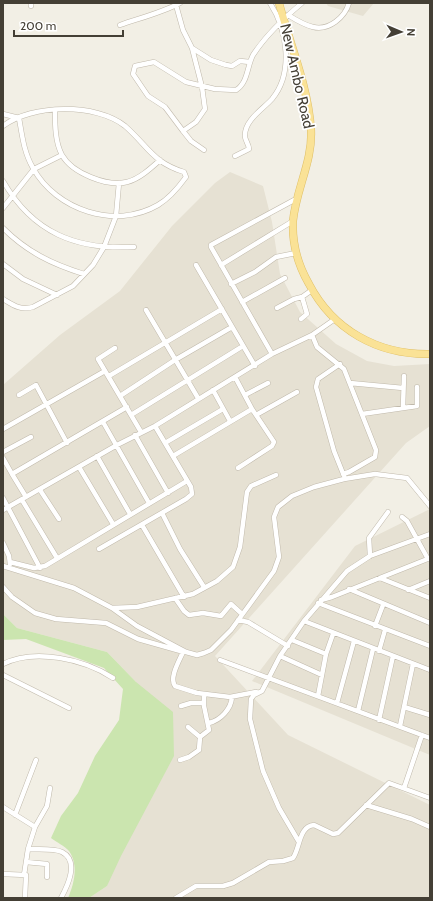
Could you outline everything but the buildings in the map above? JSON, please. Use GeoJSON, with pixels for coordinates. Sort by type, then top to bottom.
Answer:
{"type":"FeatureCollection","features":[{"type":"Feature","properties":{"kind":"main road","name":"New Ambo Road"},"geometry":{"type":"LineString","coordinates":[[279,3],[304,93],[311,129],[308,163],[296,199],[293,221],[293,235],[296,252],[305,278],[312,290],[335,319],[360,338],[381,348],[400,353],[430,354]]}},
{"type":"Feature","properties":{"kind":"street"},"geometry":{"type":"LineString","coordinates":[[235,156],[249,149],[244,134],[249,122],[273,97],[280,86],[286,56],[284,19],[270,3]]}},
{"type":"Feature","properties":{"kind":"street"},"geometry":{"type":"LineString","coordinates":[[204,150],[191,141],[165,107],[148,96],[142,90],[133,74],[133,69],[135,66],[154,62],[179,79],[202,87],[233,90],[239,88],[245,80],[250,62],[284,19],[302,3]]}},
{"type":"Feature","properties":{"kind":"street"},"geometry":{"type":"LineString","coordinates":[[284,19],[301,22],[318,28],[338,21],[349,3]]}},
{"type":"Feature","properties":{"kind":"street"},"geometry":{"type":"LineString","coordinates":[[120,25],[144,16],[162,12],[178,4],[183,30],[192,48],[202,87],[205,109],[196,122],[183,131]]}},
{"type":"Feature","properties":{"kind":"street"},"geometry":{"type":"LineString","coordinates":[[192,48],[211,60],[226,65],[232,66],[240,61],[250,62]]}},
{"type":"Feature","properties":{"kind":"street"},"geometry":{"type":"LineString","coordinates":[[55,110],[55,128],[62,155],[66,160],[90,177],[119,183],[128,182],[141,176],[160,160]]}},
{"type":"Feature","properties":{"kind":"street"},"geometry":{"type":"LineString","coordinates":[[3,126],[19,118],[55,110],[84,110],[109,117],[125,126],[165,165],[186,174],[174,192],[158,205],[144,211],[116,216],[91,213],[60,200],[34,170],[27,156],[19,118]]}},
{"type":"Feature","properties":{"kind":"street"},"geometry":{"type":"LineString","coordinates":[[3,114],[19,118]]}},
{"type":"Feature","properties":{"kind":"street"},"geometry":{"type":"LineString","coordinates":[[3,208],[12,195],[34,170],[62,155]]}},
{"type":"Feature","properties":{"kind":"street"},"geometry":{"type":"LineString","coordinates":[[3,181],[27,213],[45,228],[62,237],[78,243],[104,248],[134,246]]}},
{"type":"Feature","properties":{"kind":"street"},"geometry":{"type":"LineString","coordinates":[[3,299],[15,307],[28,309],[73,286],[93,266],[104,248],[116,216],[119,183]]}},
{"type":"Feature","properties":{"kind":"street"},"geometry":{"type":"LineString","coordinates":[[272,354],[231,284],[212,250],[211,245],[296,199]]}},
{"type":"Feature","properties":{"kind":"street"},"geometry":{"type":"LineString","coordinates":[[221,265],[293,221]]}},
{"type":"Feature","properties":{"kind":"street"},"geometry":{"type":"LineString","coordinates":[[3,228],[13,238],[40,257],[84,274]]}},
{"type":"Feature","properties":{"kind":"street"},"geometry":{"type":"LineString","coordinates":[[231,284],[255,272],[276,257],[296,252]]}},
{"type":"Feature","properties":{"kind":"street"},"geometry":{"type":"LineString","coordinates":[[3,264],[23,279],[57,294]]}},
{"type":"Feature","properties":{"kind":"street"},"geometry":{"type":"LineString","coordinates":[[196,265],[255,366]]}},
{"type":"Feature","properties":{"kind":"street"},"geometry":{"type":"LineString","coordinates":[[242,302],[284,278]]}},
{"type":"Feature","properties":{"kind":"street"},"geometry":{"type":"LineString","coordinates":[[277,308],[294,299],[302,297],[312,290]]}},
{"type":"Feature","properties":{"kind":"street"},"geometry":{"type":"LineString","coordinates":[[301,319],[307,314],[302,297]]}},
{"type":"Feature","properties":{"kind":"street"},"geometry":{"type":"LineString","coordinates":[[109,376],[222,309]]}},
{"type":"Feature","properties":{"kind":"street"},"geometry":{"type":"LineString","coordinates":[[146,310],[198,398]]}},
{"type":"Feature","properties":{"kind":"street"},"geometry":{"type":"LineString","coordinates":[[3,510],[135,435],[155,426],[198,398],[255,366],[272,354],[312,335],[335,319]]}},
{"type":"Feature","properties":{"kind":"street"},"geometry":{"type":"LineString","coordinates":[[120,396],[175,360],[232,327]]}},
{"type":"Feature","properties":{"kind":"street"},"geometry":{"type":"LineString","coordinates":[[312,335],[317,348],[322,353],[340,364],[344,370],[377,455],[344,476]]}},
{"type":"Feature","properties":{"kind":"street"},"geometry":{"type":"LineString","coordinates":[[131,414],[243,346]]}},
{"type":"Feature","properties":{"kind":"street"},"geometry":{"type":"LineString","coordinates":[[115,348],[98,359],[141,432]]}},
{"type":"Feature","properties":{"kind":"street"},"geometry":{"type":"LineString","coordinates":[[340,364],[318,379],[316,387],[334,450],[344,476]]}},
{"type":"Feature","properties":{"kind":"street"},"geometry":{"type":"LineString","coordinates":[[3,429],[46,403],[105,371]]}},
{"type":"Feature","properties":{"kind":"street"},"geometry":{"type":"LineString","coordinates":[[403,407],[404,376]]}},
{"type":"Feature","properties":{"kind":"street"},"geometry":{"type":"LineString","coordinates":[[235,377],[273,444],[238,468]]}},
{"type":"Feature","properties":{"kind":"street"},"geometry":{"type":"LineString","coordinates":[[245,395],[268,383]]}},
{"type":"Feature","properties":{"kind":"street"},"geometry":{"type":"LineString","coordinates":[[350,383],[403,388]]}},
{"type":"Feature","properties":{"kind":"street"},"geometry":{"type":"LineString","coordinates":[[19,395],[36,385],[67,443]]}},
{"type":"Feature","properties":{"kind":"street"},"geometry":{"type":"LineString","coordinates":[[362,414],[417,405],[417,387]]}},
{"type":"Feature","properties":{"kind":"street"},"geometry":{"type":"LineString","coordinates":[[213,390],[230,421]]}},
{"type":"Feature","properties":{"kind":"street"},"geometry":{"type":"LineString","coordinates":[[256,415],[297,392]]}},
{"type":"Feature","properties":{"kind":"street"},"geometry":{"type":"LineString","coordinates":[[12,474],[127,407]]}},
{"type":"Feature","properties":{"kind":"street"},"geometry":{"type":"LineString","coordinates":[[165,443],[223,409]]}},
{"type":"Feature","properties":{"kind":"street"},"geometry":{"type":"LineString","coordinates":[[173,456],[209,436],[230,421],[252,409]]}},
{"type":"Feature","properties":{"kind":"street"},"geometry":{"type":"LineString","coordinates":[[103,422],[149,503]]}},
{"type":"Feature","properties":{"kind":"street"},"geometry":{"type":"LineString","coordinates":[[99,549],[192,496],[192,491],[187,481],[155,426]]}},
{"type":"Feature","properties":{"kind":"street"},"geometry":{"type":"LineString","coordinates":[[135,435],[168,492]]}},
{"type":"Feature","properties":{"kind":"street"},"geometry":{"type":"LineString","coordinates":[[3,452],[31,437]]}},
{"type":"Feature","properties":{"kind":"street"},"geometry":{"type":"LineString","coordinates":[[97,456],[130,514]]}},
{"type":"Feature","properties":{"kind":"street"},"geometry":{"type":"LineString","coordinates":[[3,458],[57,558]]}},
{"type":"Feature","properties":{"kind":"street"},"geometry":{"type":"LineString","coordinates":[[79,467],[113,524]]}},
{"type":"Feature","properties":{"kind":"street"},"geometry":{"type":"LineString","coordinates":[[3,587],[12,596],[36,613],[56,619],[106,623],[138,639],[197,655],[211,650],[231,630],[271,576],[277,564],[279,553],[274,517],[278,507],[292,496],[344,476],[375,474],[404,477],[410,480],[430,506]]}},
{"type":"Feature","properties":{"kind":"street"},"geometry":{"type":"LineString","coordinates":[[112,608],[137,607],[184,596],[200,591],[217,581],[233,567],[242,533],[244,503],[251,486],[276,475]]}},
{"type":"Feature","properties":{"kind":"street"},"geometry":{"type":"LineString","coordinates":[[10,562],[22,566],[40,568],[187,481]]}},
{"type":"Feature","properties":{"kind":"street"},"geometry":{"type":"LineString","coordinates":[[40,490],[59,519]]}},
{"type":"Feature","properties":{"kind":"street"},"geometry":{"type":"LineString","coordinates":[[3,498],[40,568]]}},
{"type":"Feature","properties":{"kind":"street"},"geometry":{"type":"LineString","coordinates":[[370,556],[369,538],[388,512]]}},
{"type":"Feature","properties":{"kind":"street"},"geometry":{"type":"LineString","coordinates":[[162,513],[180,549],[204,588]]}},
{"type":"Feature","properties":{"kind":"street"},"geometry":{"type":"LineString","coordinates":[[320,602],[429,558],[407,521],[402,518]]}},
{"type":"Feature","properties":{"kind":"street"},"geometry":{"type":"LineString","coordinates":[[142,525],[184,596]]}},
{"type":"Feature","properties":{"kind":"street"},"geometry":{"type":"LineString","coordinates":[[299,842],[279,808],[263,771],[250,719],[251,699],[254,695],[262,691],[280,656],[304,622],[347,571],[370,556],[430,534]]}},
{"type":"Feature","properties":{"kind":"street"},"geometry":{"type":"LineString","coordinates":[[3,543],[9,556],[9,568]]}},
{"type":"Feature","properties":{"kind":"street"},"geometry":{"type":"LineString","coordinates":[[3,566],[74,588],[112,608],[137,626],[184,652]]}},
{"type":"Feature","properties":{"kind":"street"},"geometry":{"type":"LineString","coordinates":[[380,578],[430,598]]}},
{"type":"Feature","properties":{"kind":"street"},"geometry":{"type":"LineString","coordinates":[[408,590],[430,581]]}},
{"type":"Feature","properties":{"kind":"street"},"geometry":{"type":"LineString","coordinates":[[349,589],[430,623]]}},
{"type":"Feature","properties":{"kind":"street"},"geometry":{"type":"LineString","coordinates":[[175,598],[184,611],[189,615],[202,613],[221,616],[231,604],[242,614]]}},
{"type":"Feature","properties":{"kind":"street"},"geometry":{"type":"LineString","coordinates":[[320,602],[375,626],[430,646]]}},
{"type":"Feature","properties":{"kind":"street"},"geometry":{"type":"LineString","coordinates":[[375,626],[383,604]]}},
{"type":"Feature","properties":{"kind":"street"},"geometry":{"type":"LineString","coordinates":[[238,620],[248,622],[288,646]]}},
{"type":"Feature","properties":{"kind":"street"},"geometry":{"type":"LineString","coordinates":[[304,622],[430,670]]}},
{"type":"Feature","properties":{"kind":"street"},"geometry":{"type":"LineString","coordinates":[[379,651],[385,630]]}},
{"type":"Feature","properties":{"kind":"street"},"geometry":{"type":"LineString","coordinates":[[318,696],[326,654],[333,634]]}},
{"type":"Feature","properties":{"kind":"street"},"geometry":{"type":"LineString","coordinates":[[292,640],[326,654]]}},
{"type":"Feature","properties":{"kind":"street"},"geometry":{"type":"LineString","coordinates":[[337,703],[354,641]]}},
{"type":"Feature","properties":{"kind":"street"},"geometry":{"type":"LineString","coordinates":[[358,711],[373,649]]}},
{"type":"Feature","properties":{"kind":"street"},"geometry":{"type":"LineString","coordinates":[[184,652],[174,672],[173,684],[179,688],[204,694],[232,697],[262,691]]}},
{"type":"Feature","properties":{"kind":"street"},"geometry":{"type":"LineString","coordinates":[[3,664],[22,657],[52,656],[89,667],[113,678]]}},
{"type":"Feature","properties":{"kind":"street"},"geometry":{"type":"LineString","coordinates":[[280,656],[322,675]]}},
{"type":"Feature","properties":{"kind":"street"},"geometry":{"type":"LineString","coordinates":[[379,720],[393,656]]}},
{"type":"Feature","properties":{"kind":"street"},"geometry":{"type":"LineString","coordinates":[[220,660],[430,738]]}},
{"type":"Feature","properties":{"kind":"street"},"geometry":{"type":"LineString","coordinates":[[400,726],[413,664]]}},
{"type":"Feature","properties":{"kind":"street"},"geometry":{"type":"LineString","coordinates":[[3,675],[69,708]]}},
{"type":"Feature","properties":{"kind":"street"},"geometry":{"type":"LineString","coordinates":[[200,737],[208,732],[209,724],[204,703],[204,694]]}},
{"type":"Feature","properties":{"kind":"street"},"geometry":{"type":"LineString","coordinates":[[209,724],[214,722],[229,710],[232,697]]}},
{"type":"Feature","properties":{"kind":"street"},"geometry":{"type":"LineString","coordinates":[[180,706],[204,703]]}},
{"type":"Feature","properties":{"kind":"street"},"geometry":{"type":"LineString","coordinates":[[404,707],[430,715]]}},
{"type":"Feature","properties":{"kind":"street"},"geometry":{"type":"LineString","coordinates":[[188,727],[200,737]]}},
{"type":"Feature","properties":{"kind":"street"},"geometry":{"type":"LineString","coordinates":[[404,788],[422,735]]}},
{"type":"Feature","properties":{"kind":"street"},"geometry":{"type":"LineString","coordinates":[[180,760],[190,757],[200,749],[200,737]]}},
{"type":"Feature","properties":{"kind":"street"},"geometry":{"type":"LineString","coordinates":[[16,815],[36,760]]}},
{"type":"Feature","properties":{"kind":"street"},"geometry":{"type":"LineString","coordinates":[[176,898],[196,886],[223,886],[233,883],[269,862],[287,861],[296,855],[302,834],[310,825],[314,825],[333,834],[338,833],[389,783],[430,798]]}},
{"type":"Feature","properties":{"kind":"street"},"geometry":{"type":"LineString","coordinates":[[25,898],[27,877],[24,875],[28,849],[35,827],[47,806],[50,788]]}},
{"type":"Feature","properties":{"kind":"street"},"geometry":{"type":"LineString","coordinates":[[366,805],[412,819],[430,827]]}},
{"type":"Feature","properties":{"kind":"street"},"geometry":{"type":"LineString","coordinates":[[3,807],[35,827]]}},
{"type":"Feature","properties":{"kind":"street"},"geometry":{"type":"LineString","coordinates":[[28,849],[59,851],[65,854],[69,862],[71,875],[70,882],[61,898]]}},
{"type":"Feature","properties":{"kind":"street"},"geometry":{"type":"LineString","coordinates":[[26,862],[47,864],[47,877]]}},
{"type":"Feature","properties":{"kind":"street"},"geometry":{"type":"LineString","coordinates":[[3,874],[24,875]]}},
{"type":"Feature","properties":{"kind":"shaded area"},"geometry":{"type":"Polygon","coordinates":[[[326,3],[374,3],[363,16],[328,6],[326,3]]]}},
{"type":"Feature","properties":{"kind":"shaded area"},"geometry":{"type":"Polygon","coordinates":[[[230,172],[263,186],[272,222],[280,274],[300,312],[336,344],[367,361],[394,366],[430,364],[430,426],[406,443],[215,656],[288,735],[430,805],[430,898],[89,898],[107,886],[136,682],[107,652],[17,628],[3,614],[3,385],[60,335],[120,291],[172,226],[215,183],[230,172]]]}},
{"type":"Feature","properties":{"kind":"shaded area"},"geometry":{"type":"Polygon","coordinates":[[[430,509],[430,755],[252,681],[355,546],[430,509]]]}},
{"type":"Feature","properties":{"kind":"green space"},"geometry":{"type":"Polygon","coordinates":[[[3,614],[17,628],[107,652],[136,682],[173,712],[174,756],[121,856],[107,886],[89,898],[68,898],[74,881],[74,862],[69,851],[51,838],[61,816],[78,793],[95,756],[119,720],[123,689],[104,668],[26,639],[3,640],[3,614]]]}}]}
